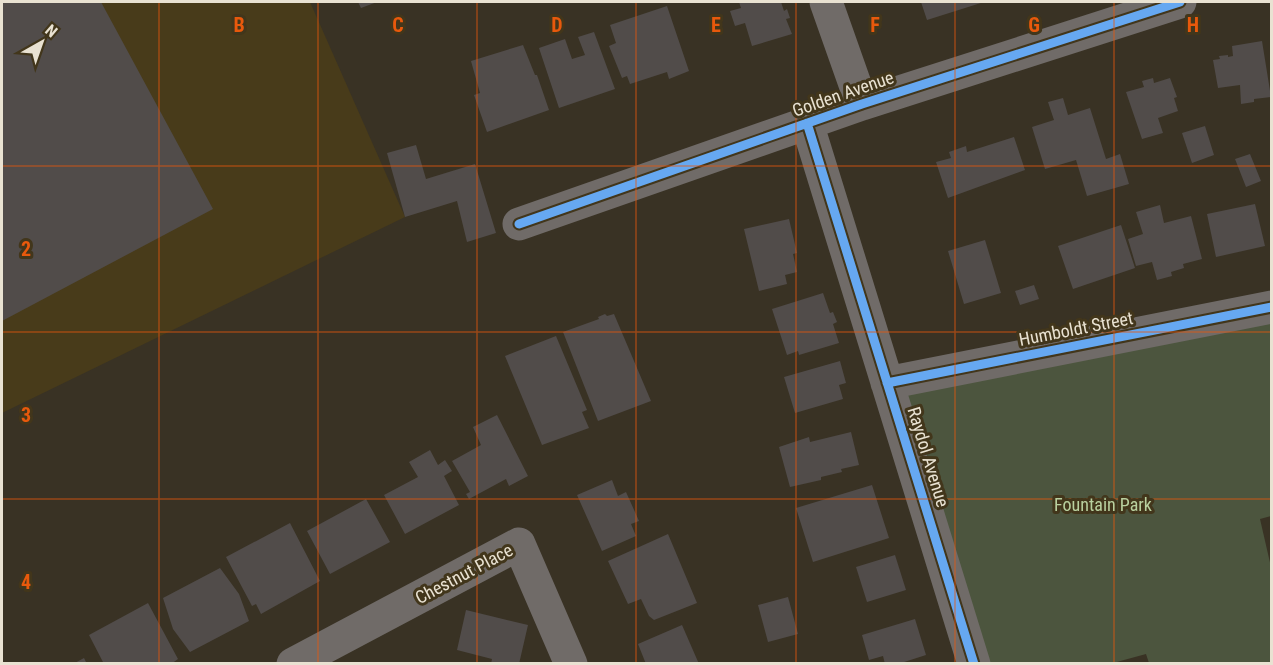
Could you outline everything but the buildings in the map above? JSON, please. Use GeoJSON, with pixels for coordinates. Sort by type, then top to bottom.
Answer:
{"type":"FeatureCollection","features":[{"type":"Feature","properties":{"kind":"street"},"geometry":{"type":"LineString","coordinates":[[826,2],[862,104]]}},
{"type":"Feature","properties":{"kind":"street","name":"Golden Avenue"},"geometry":{"type":"LineString","coordinates":[[519,224],[862,104],[1180,2]]}},
{"type":"Feature","properties":{"kind":"street","name":"Raydol Avenue"},"geometry":{"type":"LineString","coordinates":[[807,123],[974,663]]}},
{"type":"Feature","properties":{"kind":"street","name":"Humboldt Street"},"geometry":{"type":"LineString","coordinates":[[887,383],[1272,307]]}},
{"type":"Feature","properties":{"kind":"street","name":"Chestnut Place"},"geometry":{"type":"LineString","coordinates":[[293,663],[519,544],[571,663]]}},
{"type":"Feature","properties":{"kind":"shaded area"},"geometry":{"type":"Polygon","coordinates":[[[2,2],[310,2],[405,217],[2,413],[2,2]]]}},
{"type":"Feature","properties":{"kind":"green space","name":"Fountain Park"},"geometry":{"type":"Polygon","coordinates":[[[1271,310],[1271,516],[1260,519],[1271,567],[1271,663],[1149,663],[1146,654],[1113,663],[987,663],[900,388],[1271,310]]]}},
{"type":"Feature","properties":{"kind":"cycle path"},"geometry":{"type":"LineString","coordinates":[[519,224],[862,104],[1180,2]]}},
{"type":"Feature","properties":{"kind":"cycle path"},"geometry":{"type":"LineString","coordinates":[[807,123],[974,664]]}},
{"type":"Feature","properties":{"kind":"cycle path"},"geometry":{"type":"LineString","coordinates":[[887,383],[1272,307]]}}]}
